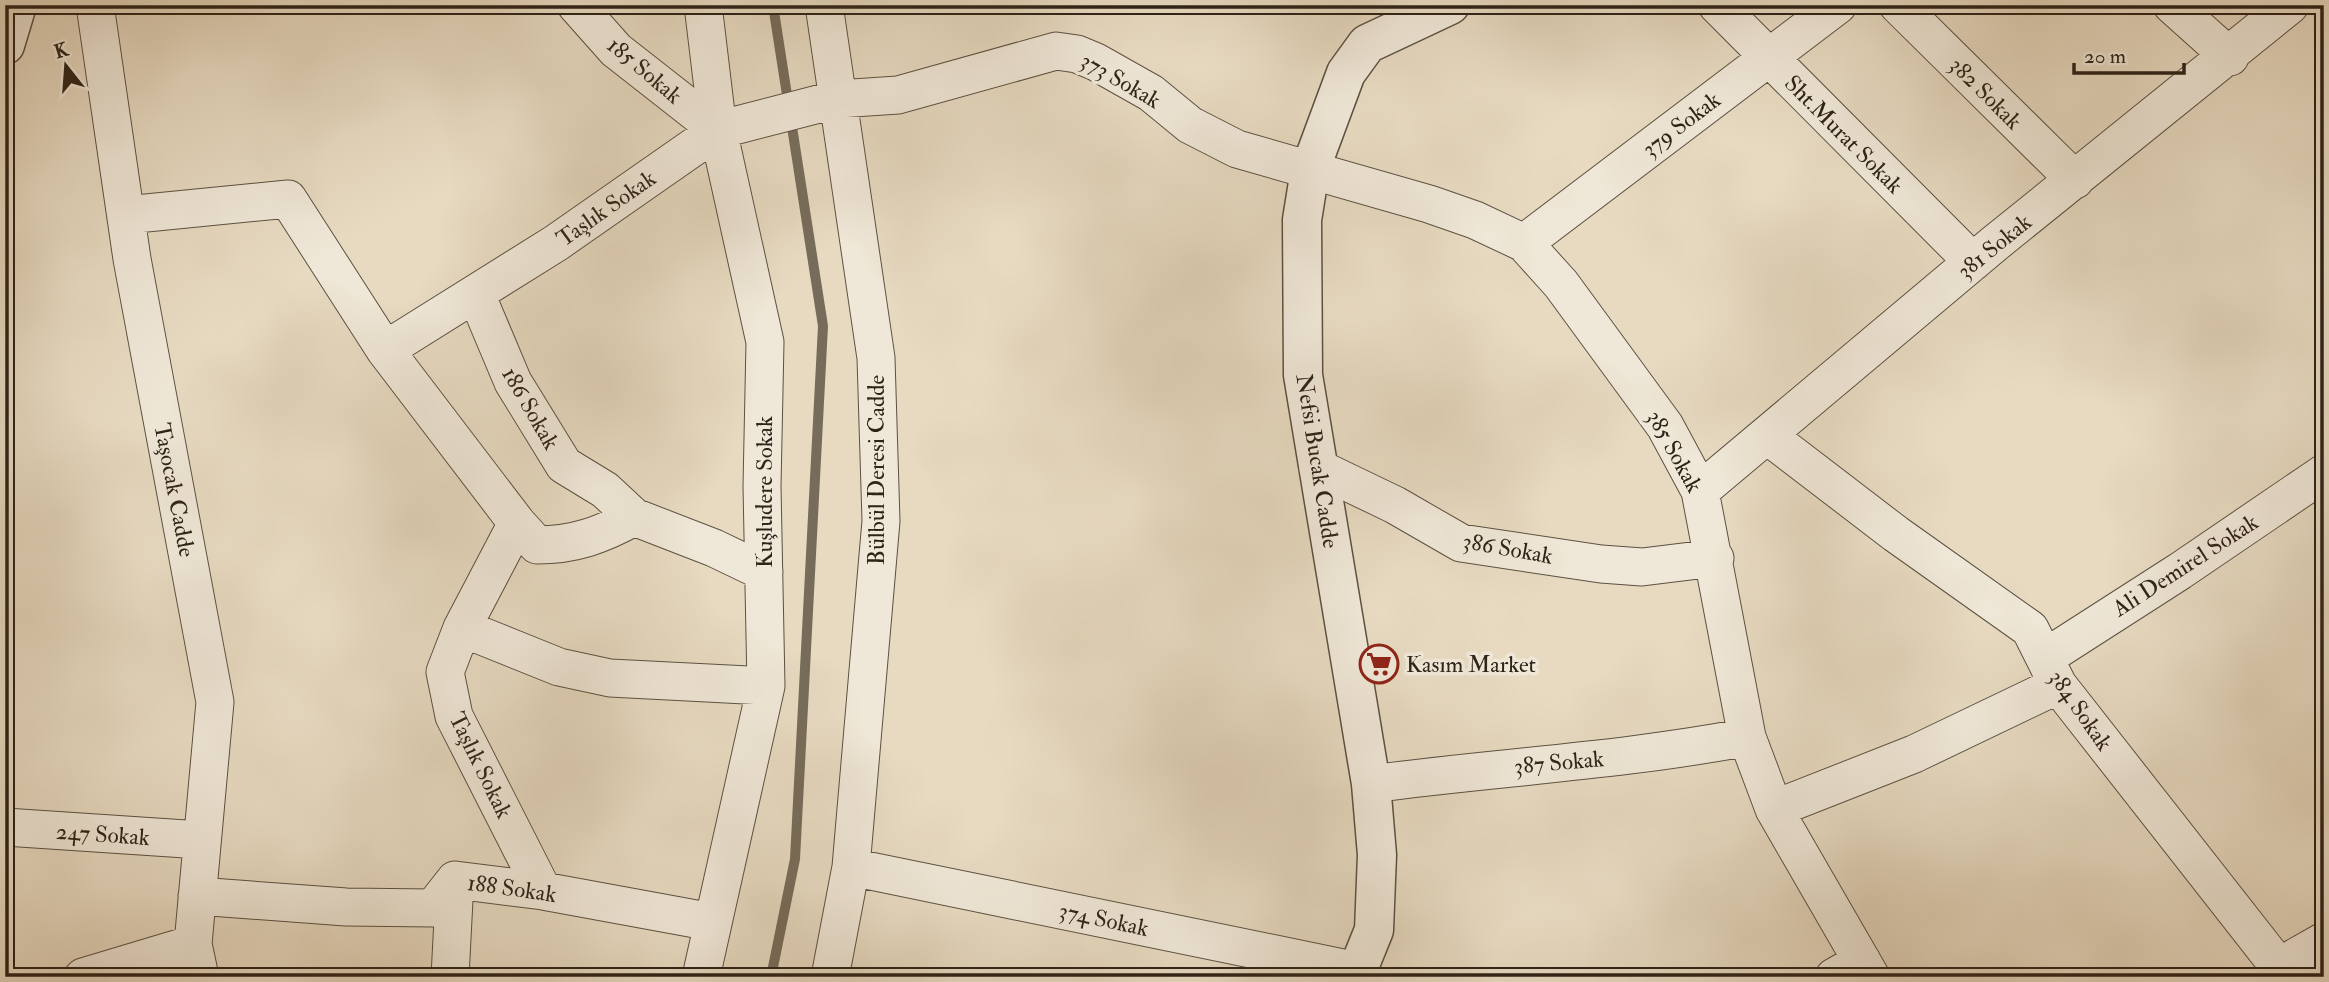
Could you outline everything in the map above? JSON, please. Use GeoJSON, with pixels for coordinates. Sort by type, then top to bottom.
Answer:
{"type":"FeatureCollection","features":[{"type":"Feature","properties":{"kind":"street"},"geometry":{"type":"LineString","coordinates":[[5,45],[17,5]]}},
{"type":"Feature","properties":{"kind":"street","name":"Taşocak Cadde"},"geometry":{"type":"LineString","coordinates":[[95,5],[126,215],[215,702],[201,840],[196,960]]}},
{"type":"Feature","properties":{"kind":"street","name":"185 Sokak"},"geometry":{"type":"LineString","coordinates":[[576,5],[616,50],[718,130]]}},
{"type":"Feature","properties":{"kind":"street","name":"Kuşludere Sokak"},"geometry":{"type":"LineString","coordinates":[[701,977],[766,686],[765,342],[718,130],[703,5]]}},
{"type":"Feature","properties":{"kind":"street","name":"Bülbül Deresi Cadde"},"geometry":{"type":"LineString","coordinates":[[824,5],[876,358],[881,521],[851,867],[830,977]]}},
{"type":"Feature","properties":{"kind":"street","name":"Nefsi Bucak Cadde"},"geometry":{"type":"LineString","coordinates":[[1356,974],[1374,930],[1377,855],[1371,784],[1303,375],[1302,220],[1310,170],[1341,83],[1367,44],[1450,5]]}},
{"type":"Feature","properties":{"kind":"street","name":"Sht.Murat Sokak"},"geometry":{"type":"LineString","coordinates":[[1717,5],[1973,262]]}},
{"type":"Feature","properties":{"kind":"street","name":"379 Sokak"},"geometry":{"type":"LineString","coordinates":[[1524,243],[1838,5]]}},
{"type":"Feature","properties":{"kind":"street","name":"382 Sokak"},"geometry":{"type":"LineString","coordinates":[[1898,5],[2075,180]]}},
{"type":"Feature","properties":{"kind":"street"},"geometry":{"type":"LineString","coordinates":[[2172,5],[2230,57]]}},
{"type":"Feature","properties":{"kind":"street","name":"381 Sokak"},"geometry":{"type":"LineString","coordinates":[[1700,491],[1973,262],[2230,57],[2290,5]]}},
{"type":"Feature","properties":{"kind":"street","name":"373 Sokak"},"geometry":{"type":"LineString","coordinates":[[718,130],[838,99],[898,94],[1056,51],[1077,54],[1151,93],[1190,125],[1237,149],[1310,170]]}},
{"type":"Feature","properties":{"kind":"street","name":"Taşlık Sokak"},"geometry":{"type":"LineString","coordinates":[[385,350],[556,243],[718,130]]}},
{"type":"Feature","properties":{"kind":"street","name":"385 Sokak"},"geometry":{"type":"LineString","coordinates":[[1310,170],[1475,220],[1524,243],[1561,284],[1665,426],[1700,491],[1715,558],[1747,737],[1774,809],[1856,971]]}},
{"type":"Feature","properties":{"kind":"street"},"geometry":{"type":"LineString","coordinates":[[126,215],[288,198],[385,350],[517,523],[537,545],[562,545],[601,535],[634,517]]}},
{"type":"Feature","properties":{"kind":"street","name":"186 Sokak"},"geometry":{"type":"LineString","coordinates":[[476,294],[513,382],[564,465],[605,490],[634,517],[714,548],[764,572]]}},
{"type":"Feature","properties":{"kind":"street","name":"384 Sokak"},"geometry":{"type":"LineString","coordinates":[[1768,436],[1896,534],[2030,629],[2052,671],[2283,971]]}},
{"type":"Feature","properties":{"kind":"street","name":"386 Sokak"},"geometry":{"type":"LineString","coordinates":[[1318,468],[1395,505],[1461,543],[1601,564],[1642,567],[1715,558]]}},
{"type":"Feature","properties":{"kind":"street","name":"Ali Demirel Sokak"},"geometry":{"type":"LineString","coordinates":[[2052,671],[2180,571],[2324,473]]}},
{"type":"Feature","properties":{"kind":"street","name":"Taşlık Sokak"},"geometry":{"type":"LineString","coordinates":[[517,523],[462,628],[445,672],[454,716],[543,891]]}},
{"type":"Feature","properties":{"kind":"street"},"geometry":{"type":"LineString","coordinates":[[462,628],[559,667],[610,678],[766,686]]}},
{"type":"Feature","properties":{"kind":"street"},"geometry":{"type":"LineString","coordinates":[[1774,809],[1914,754],[2052,671]]}},
{"type":"Feature","properties":{"kind":"street","name":"387 Sokak"},"geometry":{"type":"LineString","coordinates":[[1371,784],[1525,764],[1610,759],[1747,737]]}},
{"type":"Feature","properties":{"kind":"street","name":"247 Sokak"},"geometry":{"type":"LineString","coordinates":[[5,828],[201,840]]}},
{"type":"Feature","properties":{"kind":"street","name":"374 Sokak"},"geometry":{"type":"LineString","coordinates":[[851,867],[1356,974]]}},
{"type":"Feature","properties":{"kind":"street"},"geometry":{"type":"LineString","coordinates":[[450,977],[455,880]]}},
{"type":"Feature","properties":{"kind":"street","name":"188 Sokak"},"geometry":{"type":"LineString","coordinates":[[197,896],[346,907],[433,908],[455,880],[543,891],[712,922]]}},
{"type":"Feature","properties":{"kind":"street"},"geometry":{"type":"LineString","coordinates":[[2283,971],[2324,941]]}},
{"type":"Feature","properties":{"kind":"street"},"geometry":{"type":"LineString","coordinates":[[83,977],[196,960]]}},
{"type":"Feature","properties":{"kind":"building"},"geometry":{"type":"Polygon","coordinates":[[[610,5],[664,5],[665,9],[620,14],[610,5]]]}},
{"type":"Feature","properties":{"kind":"waterway"},"geometry":{"type":"LineString","coordinates":[[771,977],[795,859],[823,326],[773,5]]}},
{"type":"Feature","properties":{"kind":"place","name":"Kasım Market"},"geometry":{"type":"Point","coordinates":[1379,664]}}]}
